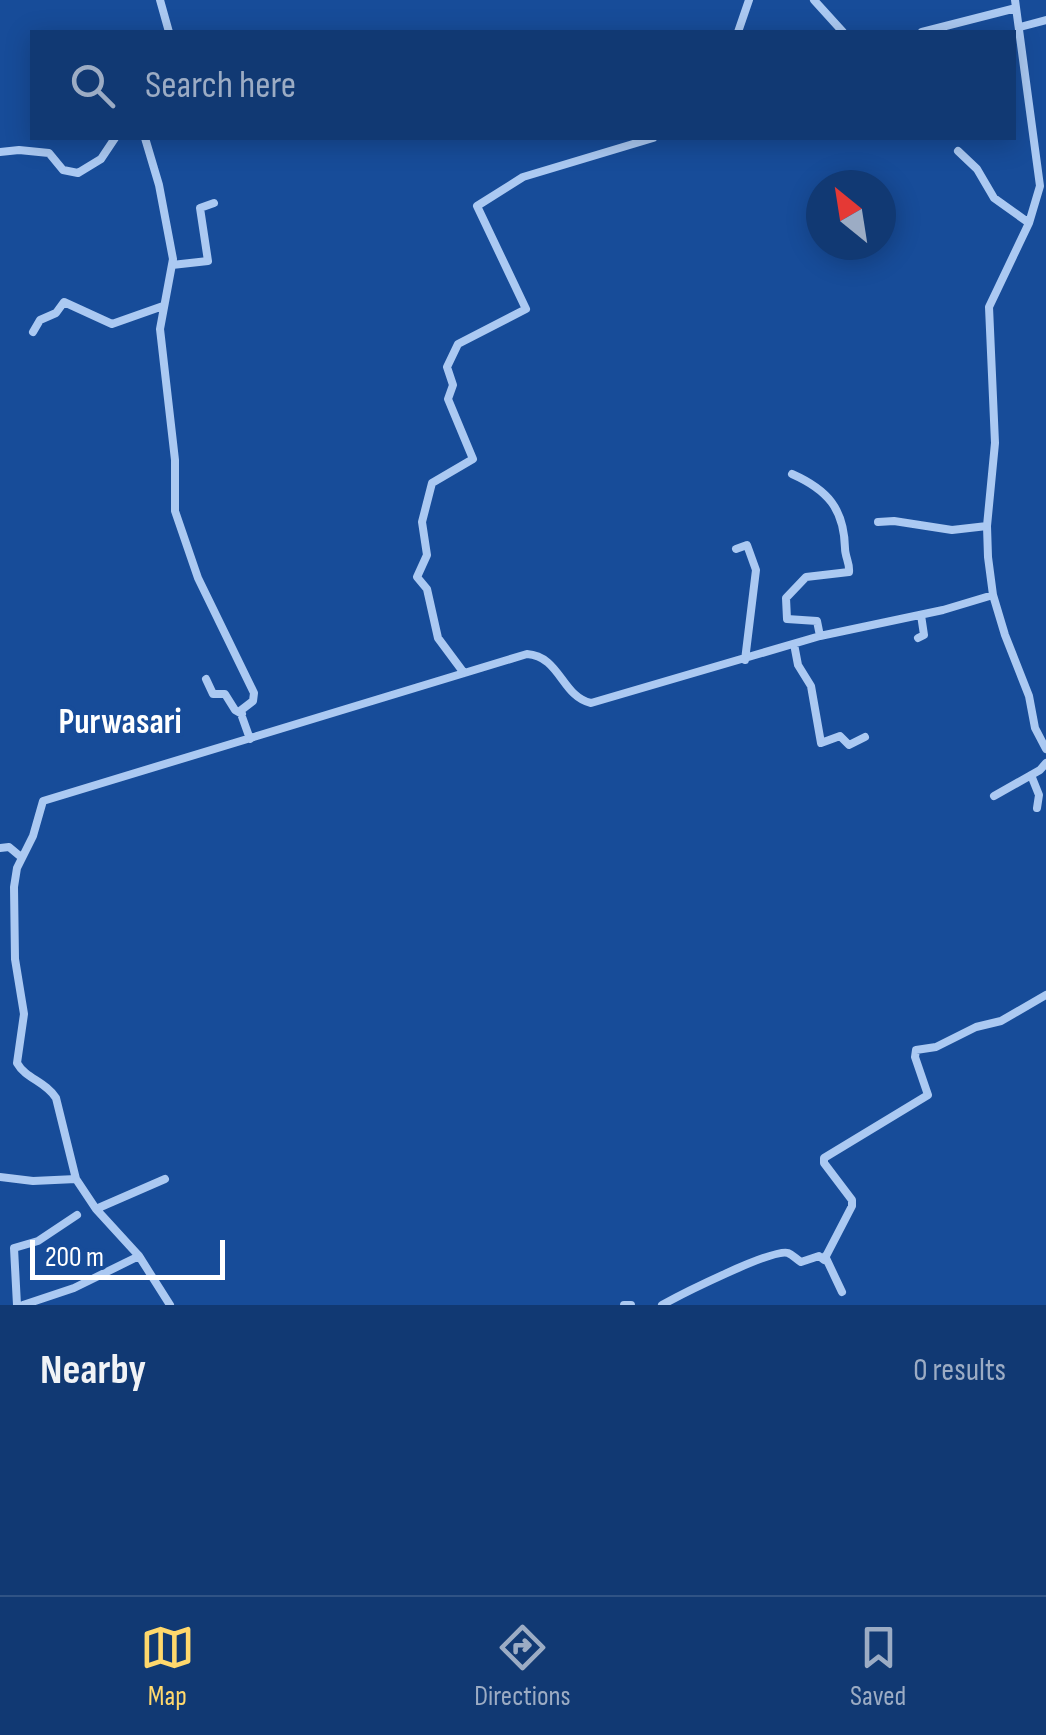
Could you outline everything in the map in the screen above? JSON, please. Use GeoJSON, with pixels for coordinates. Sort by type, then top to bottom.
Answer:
{"type":"FeatureCollection","features":[{"type":"Feature","properties":{"kind":"street"},"geometry":{"type":"LineString","coordinates":[[160,0],[168,30]]}},
{"type":"Feature","properties":{"kind":"street"},"geometry":{"type":"LineString","coordinates":[[739,30],[749,0]]}},
{"type":"Feature","properties":{"kind":"street"},"geometry":{"type":"LineString","coordinates":[[814,0],[841,30]]}},
{"type":"Feature","properties":{"kind":"street"},"geometry":{"type":"LineString","coordinates":[[929,30],[1016,4],[1042,164],[1030,223],[989,307],[995,443],[987,526],[993,595],[1029,696],[1035,728],[1046,749]]}},
{"type":"Feature","properties":{"kind":"street"},"geometry":{"type":"LineString","coordinates":[[1020,27],[1046,20]]}},
{"type":"Feature","properties":{"kind":"street"},"geometry":{"type":"LineString","coordinates":[[0,152],[48,153],[59,168],[78,173],[102,159],[114,140]]}},
{"type":"Feature","properties":{"kind":"street"},"geometry":{"type":"LineString","coordinates":[[146,140],[159,185],[172,265],[160,329],[172,432],[175,511],[198,578],[254,693],[253,700],[241,708],[250,739]]}},
{"type":"Feature","properties":{"kind":"street"},"geometry":{"type":"LineString","coordinates":[[464,672],[438,638],[428,589],[417,580],[428,552],[422,522],[432,483],[473,458],[448,399],[452,385],[447,367],[456,345],[526,309],[477,206],[518,178],[646,140]]}},
{"type":"Feature","properties":{"kind":"street"},"geometry":{"type":"LineString","coordinates":[[958,151],[977,169],[986,188],[1002,206],[1030,223]]}},
{"type":"Feature","properties":{"kind":"street"},"geometry":{"type":"LineString","coordinates":[[172,265],[208,261],[200,208],[214,203]]}},
{"type":"Feature","properties":{"kind":"street"},"geometry":{"type":"LineString","coordinates":[[33,332],[40,320],[56,313],[64,302],[112,324],[163,306]]}},
{"type":"Feature","properties":{"kind":"street"},"geometry":{"type":"LineString","coordinates":[[792,474],[815,484],[826,494],[847,536],[849,572],[806,577],[786,598],[787,620],[817,621],[820,636]]}},
{"type":"Feature","properties":{"kind":"street"},"geometry":{"type":"LineString","coordinates":[[878,522],[952,530],[987,526]]}},
{"type":"Feature","properties":{"kind":"street"},"geometry":{"type":"LineString","coordinates":[[736,549],[747,545],[756,566],[745,660]]}},
{"type":"Feature","properties":{"kind":"street"},"geometry":{"type":"LineString","coordinates":[[170,1305],[139,1256],[96,1209],[76,1178],[56,1098],[43,1082],[24,1073],[17,1063],[24,1014],[16,958],[14,887],[43,801],[527,654],[537,654],[557,670],[574,694],[591,703],[820,636],[993,595]]}},
{"type":"Feature","properties":{"kind":"street"},"geometry":{"type":"LineString","coordinates":[[918,638],[924,634],[921,615]]}},
{"type":"Feature","properties":{"kind":"street"},"geometry":{"type":"LineString","coordinates":[[863,616],[865,627]]}},
{"type":"Feature","properties":{"kind":"street"},"geometry":{"type":"LineString","coordinates":[[794,644],[799,668],[811,686],[822,743],[840,736],[848,745],[865,738]]}},
{"type":"Feature","properties":{"kind":"street"},"geometry":{"type":"LineString","coordinates":[[206,679],[214,696],[226,694],[242,714]]}},
{"type":"Feature","properties":{"kind":"street"},"geometry":{"type":"LineString","coordinates":[[994,796],[1046,763]]}},
{"type":"Feature","properties":{"kind":"street"},"geometry":{"type":"LineString","coordinates":[[1031,775],[1040,795],[1037,808]]}},
{"type":"Feature","properties":{"kind":"street"},"geometry":{"type":"LineString","coordinates":[[0,848],[9,848],[22,857]]}},
{"type":"Feature","properties":{"kind":"street"},"geometry":{"type":"LineString","coordinates":[[662,1305],[786,1252],[801,1262],[819,1256],[824,1260],[852,1206],[824,1158],[928,1094],[916,1050],[941,1046],[976,1027],[1001,1021],[1046,995]]}},
{"type":"Feature","properties":{"kind":"street"},"geometry":{"type":"LineString","coordinates":[[0,1177],[33,1181],[76,1178]]}},
{"type":"Feature","properties":{"kind":"street"},"geometry":{"type":"LineString","coordinates":[[96,1209],[165,1179]]}},
{"type":"Feature","properties":{"kind":"street"},"geometry":{"type":"LineString","coordinates":[[76,1215],[38,1241],[14,1248],[20,1305],[74,1288],[139,1256]]}},
{"type":"Feature","properties":{"kind":"street"},"geometry":{"type":"LineString","coordinates":[[826,1256],[842,1292]]}},
{"type":"Feature","properties":{"kind":"district","name":"Purwasari"},"geometry":{"type":"Point","coordinates":[120,722]}}]}
